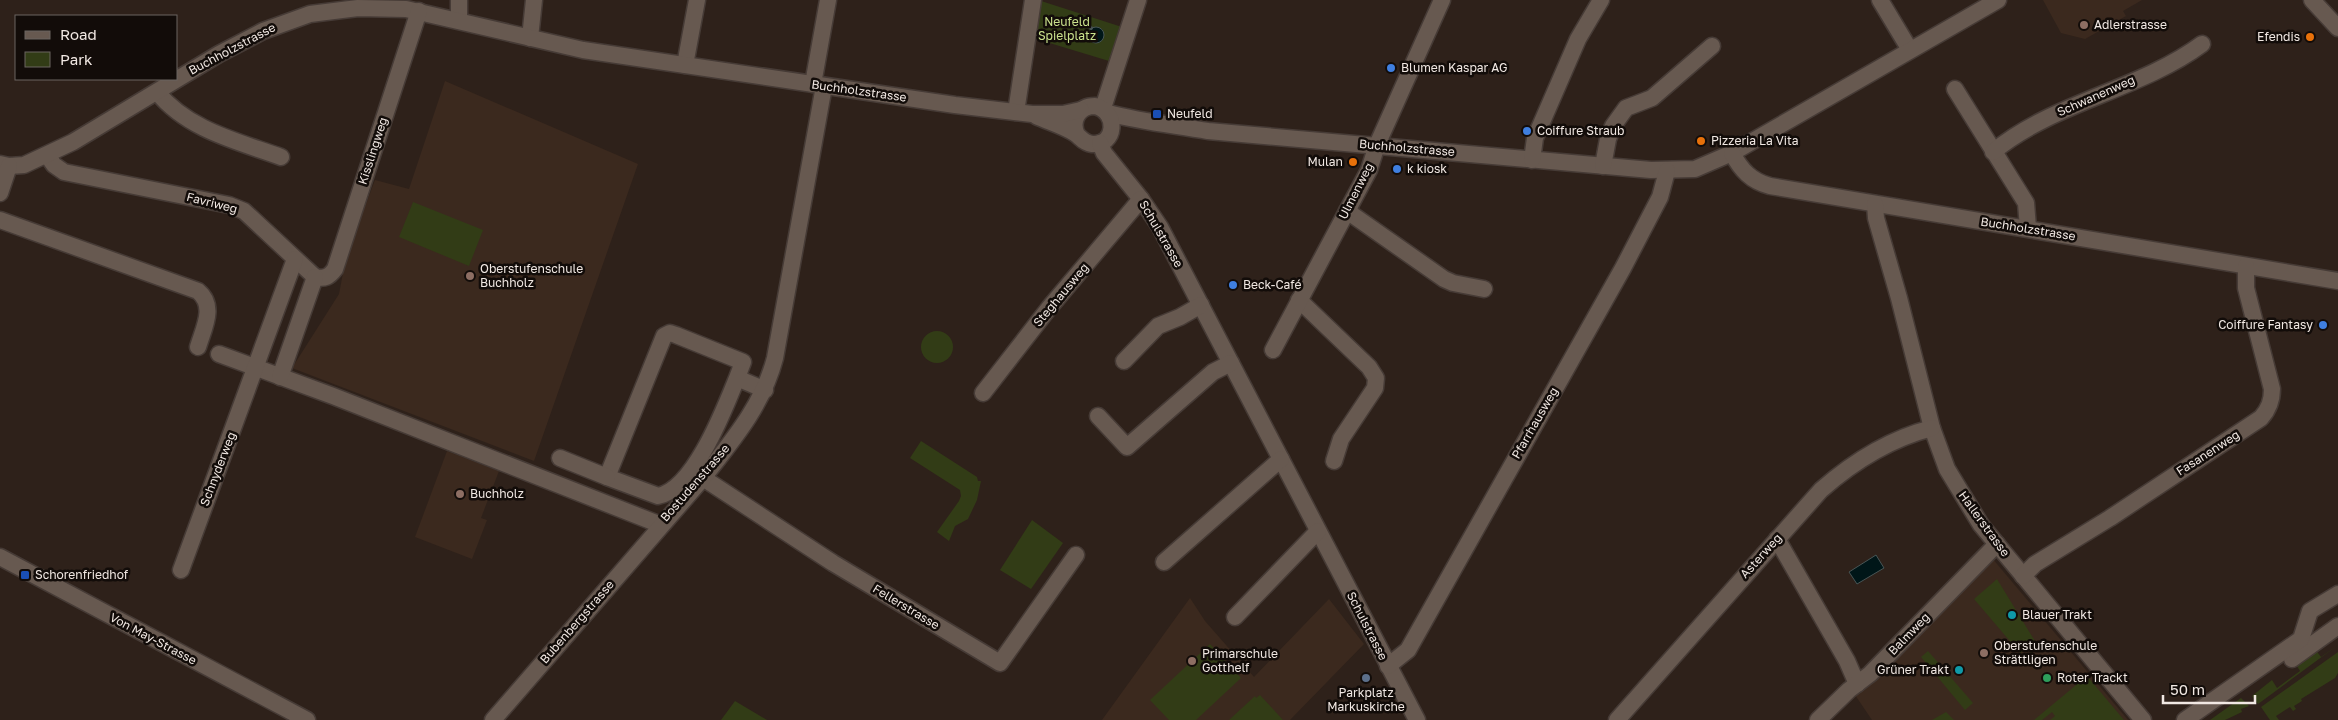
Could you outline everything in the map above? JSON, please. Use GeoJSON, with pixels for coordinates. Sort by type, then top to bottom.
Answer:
{"type":"FeatureCollection","features":[{"type":"Feature","properties":{"kind":"street"},"geometry":{"type":"LineString","coordinates":[[459,0],[459,20]]}},
{"type":"Feature","properties":{"kind":"street"},"geometry":{"type":"LineString","coordinates":[[525,0],[525,37]]}},
{"type":"Feature","properties":{"kind":"street"},"geometry":{"type":"LineString","coordinates":[[525,37],[534,0]]}},
{"type":"Feature","properties":{"kind":"street"},"geometry":{"type":"LineString","coordinates":[[686,65],[697,0]]}},
{"type":"Feature","properties":{"kind":"street","name":"Bostudenstrasse"},"geometry":{"type":"LineString","coordinates":[[256,368],[661,525],[703,478],[738,434],[765,390],[775,358],[818,85],[828,0]]}},
{"type":"Feature","properties":{"kind":"street"},"geometry":{"type":"LineString","coordinates":[[1024,113],[1033,0]]}},
{"type":"Feature","properties":{"kind":"street"},"geometry":{"type":"LineString","coordinates":[[1106,111],[1092,106],[1080,110],[1074,122],[1077,135],[1085,142],[1105,138],[1112,123],[1106,111],[1138,0]]}},
{"type":"Feature","properties":{"kind":"street","name":"Ulmenweg"},"geometry":{"type":"LineString","coordinates":[[1272,350],[1369,170],[1377,145],[1442,0]]}},
{"type":"Feature","properties":{"kind":"street"},"geometry":{"type":"LineString","coordinates":[[1532,160],[1535,138],[1578,39],[1601,0]]}},
{"type":"Feature","properties":{"kind":"street"},"geometry":{"type":"LineString","coordinates":[[1880,0],[1910,50]]}},
{"type":"Feature","properties":{"kind":"street"},"geometry":{"type":"LineString","coordinates":[[1667,171],[1695,169],[1712,164],[1998,0]]}},
{"type":"Feature","properties":{"kind":"street"},"geometry":{"type":"LineString","coordinates":[[2312,0],[2338,28]]}},
{"type":"Feature","properties":{"kind":"street","name":"Buchholzstrasse"},"geometry":{"type":"LineString","coordinates":[[178,79],[219,54],[263,31],[324,6],[382,7],[419,11],[582,50],[818,85],[1024,113],[1063,114],[1080,110]]}},
{"type":"Feature","properties":{"kind":"street","name":"Kisslingweg"},"geometry":{"type":"LineString","coordinates":[[315,277],[323,278],[330,275],[334,268],[419,11]]}},
{"type":"Feature","properties":{"kind":"street","name":"Schwanenweg"},"geometry":{"type":"LineString","coordinates":[[1993,152],[2047,118],[2169,63],[2202,44]]}},
{"type":"Feature","properties":{"kind":"street"},"geometry":{"type":"LineString","coordinates":[[1603,166],[1608,139],[1613,126],[1626,108],[1652,98],[1712,46]]}},
{"type":"Feature","properties":{"kind":"street","name":"Buchholzstrasse"},"geometry":{"type":"LineString","coordinates":[[4,165],[24,165],[47,155],[101,126],[177,80]]}},
{"type":"Feature","properties":{"kind":"street"},"geometry":{"type":"LineString","coordinates":[[1955,89],[2026,203],[2028,228]]}},
{"type":"Feature","properties":{"kind":"street"},"geometry":{"type":"LineString","coordinates":[[157,92],[186,118],[206,130],[281,156]]}},
{"type":"Feature","properties":{"kind":"street","name":"Buchholzstrasse"},"geometry":{"type":"LineString","coordinates":[[1106,111],[1137,118],[1147,123]]}},
{"type":"Feature","properties":{"kind":"street","name":"Buchholzstrasse"},"geometry":{"type":"LineString","coordinates":[[1024,113],[1077,135]]}},
{"type":"Feature","properties":{"kind":"street","name":"Buchholzstrasse"},"geometry":{"type":"LineString","coordinates":[[1105,138],[1119,128],[1147,123],[1667,171]]}},
{"type":"Feature","properties":{"kind":"street","name":"Schulstrasse"},"geometry":{"type":"LineString","coordinates":[[1105,138],[1104,153],[1141,199],[1160,227],[1201,305],[1227,365],[1281,459],[1417,720]]}},
{"type":"Feature","properties":{"kind":"street","name":"Buchholzstrasse"},"geometry":{"type":"LineString","coordinates":[[1732,153],[1742,170],[1762,184],[2338,281]]}},
{"type":"Feature","properties":{"kind":"street","name":"Favriweg"},"geometry":{"type":"LineString","coordinates":[[47,155],[54,165],[64,172],[229,205],[244,211],[315,277]]}},
{"type":"Feature","properties":{"kind":"street"},"geometry":{"type":"LineString","coordinates":[[0,193],[4,165]]}},
{"type":"Feature","properties":{"kind":"street","name":"Pfarrhausweg"},"geometry":{"type":"LineString","coordinates":[[1388,666],[1408,650],[1623,268],[1660,197],[1667,171]]}},
{"type":"Feature","properties":{"kind":"street","name":"Steghausweg"},"geometry":{"type":"LineString","coordinates":[[983,393],[1049,308],[1141,199]]}},
{"type":"Feature","properties":{"kind":"street","name":"Hallerstrasse"},"geometry":{"type":"LineString","coordinates":[[1875,204],[1876,218],[1899,298],[1932,428],[1939,449],[1955,484],[1972,512],[1997,544],[2143,720]]}},
{"type":"Feature","properties":{"kind":"street"},"geometry":{"type":"LineString","coordinates":[[1347,211],[1444,279],[1453,284],[1484,289]]}},
{"type":"Feature","properties":{"kind":"street"},"geometry":{"type":"LineString","coordinates":[[0,220],[198,291],[206,299],[208,306],[198,347]]}},
{"type":"Feature","properties":{"kind":"street","name":"Schnyderweg"},"geometry":{"type":"LineString","coordinates":[[181,570],[295,259]]}},
{"type":"Feature","properties":{"kind":"street","name":"Fasanenweg"},"geometry":{"type":"LineString","coordinates":[[2023,576],[2035,564],[2261,418],[2268,410],[2272,399],[2272,389],[2246,288],[2246,266]]}},
{"type":"Feature","properties":{"kind":"street"},"geometry":{"type":"LineString","coordinates":[[280,377],[315,277]]}},
{"type":"Feature","properties":{"kind":"street"},"geometry":{"type":"LineString","coordinates":[[1299,300],[1369,367],[1376,378],[1375,388],[1341,439],[1334,461]]}},
{"type":"Feature","properties":{"kind":"street"},"geometry":{"type":"LineString","coordinates":[[1124,361],[1158,326],[1201,305]]}},
{"type":"Feature","properties":{"kind":"street"},"geometry":{"type":"LineString","coordinates":[[560,458],[608,477],[658,496],[665,495],[673,488],[710,441],[743,362],[670,333],[664,336],[608,477]]}},
{"type":"Feature","properties":{"kind":"street"},"geometry":{"type":"LineString","coordinates":[[219,354],[256,368]]}},
{"type":"Feature","properties":{"kind":"street"},"geometry":{"type":"LineString","coordinates":[[1098,416],[1127,447],[1200,382],[1213,372],[1227,365]]}},
{"type":"Feature","properties":{"kind":"street"},"geometry":{"type":"LineString","coordinates":[[1127,457],[1212,383],[1227,365]]}},
{"type":"Feature","properties":{"kind":"street"},"geometry":{"type":"LineString","coordinates":[[737,378],[765,390]]}},
{"type":"Feature","properties":{"kind":"street","name":"Asterweg"},"geometry":{"type":"LineString","coordinates":[[1617,720],[1821,490],[1845,470],[1882,446],[1932,428]]}},
{"type":"Feature","properties":{"kind":"street"},"geometry":{"type":"LineString","coordinates":[[1164,562],[1281,459]]}},
{"type":"Feature","properties":{"kind":"street","name":"Fellerstrasse"},"geometry":{"type":"LineString","coordinates":[[703,478],[833,563],[1000,663],[1076,555]]}},
{"type":"Feature","properties":{"kind":"street","name":"Bubenbergstrasse"},"geometry":{"type":"LineString","coordinates":[[493,720],[661,525]]}},
{"type":"Feature","properties":{"kind":"street"},"geometry":{"type":"LineString","coordinates":[[1235,617],[1318,531]]}},
{"type":"Feature","properties":{"kind":"street"},"geometry":{"type":"LineString","coordinates":[[1777,539],[1847,662],[1857,684]]}},
{"type":"Feature","properties":{"kind":"street","name":"Balmweg"},"geometry":{"type":"LineString","coordinates":[[1818,720],[1870,674],[1997,544]]}},
{"type":"Feature","properties":{"kind":"street","name":"Von May-Strasse"},"geometry":{"type":"LineString","coordinates":[[0,557],[307,720]]}},
{"type":"Feature","properties":{"kind":"street"},"geometry":{"type":"LineString","coordinates":[[2185,720],[2301,639],[2310,611],[2338,594]]}},
{"type":"Feature","properties":{"kind":"street"},"geometry":{"type":"LineString","coordinates":[[2241,695],[2338,626]]}},
{"type":"Feature","properties":{"kind":"shaded area","name":"Adlerstrasse"},"geometry":{"type":"Polygon","coordinates":[[[2043,0],[2142,0],[2123,11],[2126,16],[2085,39],[2061,33],[2043,0]]]}},
{"type":"Feature","properties":{"kind":"shaded area"},"geometry":{"type":"Polygon","coordinates":[[[1093,27],[1099,27],[1104,32],[1102,41],[1093,43],[1088,38],[1088,32],[1093,27]]]}},
{"type":"Feature","properties":{"kind":"shaded area","name":"Oberstufenschule Buchholz"},"geometry":{"type":"Polygon","coordinates":[[[445,81],[638,164],[534,461],[292,368],[339,294],[346,257],[375,180],[409,189],[445,81]]]}},
{"type":"Feature","properties":{"kind":"shaded area","name":"Buchholz"},"geometry":{"type":"Polygon","coordinates":[[[447,451],[499,471],[481,518],[487,520],[472,559],[415,537],[447,451]]]}},
{"type":"Feature","properties":{"kind":"shaded area"},"geometry":{"type":"Polygon","coordinates":[[[1876,555],[1884,568],[1857,584],[1849,572],[1876,555]]]}},
{"type":"Feature","properties":{"kind":"shaded area","name":"Oberstufenschule Strättligen"},"geometry":{"type":"Polygon","coordinates":[[[1992,558],[2128,720],[1872,720],[1855,695],[1992,558]]]}},
{"type":"Feature","properties":{"kind":"shaded area","name":"Primarschule Gotthelf"},"geometry":{"type":"Polygon","coordinates":[[[1190,598],[1205,621],[1254,677],[1329,599],[1364,644],[1290,720],[1102,720],[1190,598]]]}},
{"type":"Feature","properties":{"kind":"green space","name":"Neufeld Spielplatz"},"geometry":{"type":"Polygon","coordinates":[[[1038,0],[1122,27],[1109,61],[1033,38],[1038,0]]]}},
{"type":"Feature","properties":{"kind":"green space"},"geometry":{"type":"Polygon","coordinates":[[[413,202],[483,230],[469,266],[399,237],[413,202]]]}},
{"type":"Feature","properties":{"kind":"green space"},"geometry":{"type":"Polygon","coordinates":[[[937,331],[943,332],[948,336],[952,341],[952,353],[948,358],[943,362],[937,363],[931,362],[926,358],[922,353],[921,347],[922,341],[926,336],[931,332],[937,331]]]}},
{"type":"Feature","properties":{"kind":"green space"},"geometry":{"type":"Polygon","coordinates":[[[921,441],[977,477],[978,481],[981,481],[977,500],[968,519],[955,526],[949,541],[937,532],[959,501],[961,496],[960,490],[910,458],[921,441]]]}},
{"type":"Feature","properties":{"kind":"green space"},"geometry":{"type":"Polygon","coordinates":[[[1032,520],[1063,543],[1031,589],[1000,570],[1032,520]]]}},
{"type":"Feature","properties":{"kind":"green space","name":"Blauer Trakt"},"geometry":{"type":"Polygon","coordinates":[[[1997,579],[2038,646],[2032,653],[2026,649],[2020,653],[1974,599],[1997,579]]]}},
{"type":"Feature","properties":{"kind":"green space"},"geometry":{"type":"Polygon","coordinates":[[[1210,644],[1241,678],[1196,720],[1169,720],[1150,700],[1210,644]]]}},
{"type":"Feature","properties":{"kind":"green space"},"geometry":{"type":"Polygon","coordinates":[[[2338,645],[2258,704],[2252,696],[2272,680],[2277,688],[2300,671],[2295,663],[2315,649],[2321,657],[2338,645]]]}},
{"type":"Feature","properties":{"kind":"green space"},"geometry":{"type":"Polygon","coordinates":[[[1928,651],[1973,703],[1965,710],[1921,657],[1928,651]]]}},
{"type":"Feature","properties":{"kind":"green space"},"geometry":{"type":"Polygon","coordinates":[[[2338,652],[2338,673],[2335,678],[2301,699],[2302,701],[2294,706],[2296,709],[2293,711],[2290,707],[2276,716],[2279,720],[2270,720],[2261,707],[2338,652]]]}},
{"type":"Feature","properties":{"kind":"green space"},"geometry":{"type":"Polygon","coordinates":[[[2087,676],[2124,720],[2050,720],[2055,716],[2052,712],[2042,720],[2034,720],[2087,676]]]}},
{"type":"Feature","properties":{"kind":"green space"},"geometry":{"type":"Polygon","coordinates":[[[1260,695],[1283,720],[1229,720],[1255,696],[1256,698],[1260,695]]]}},
{"type":"Feature","properties":{"kind":"green space"},"geometry":{"type":"Polygon","coordinates":[[[2241,698],[2249,706],[2241,709],[2242,712],[2225,720],[2210,720],[2241,698]]]}},
{"type":"Feature","properties":{"kind":"green space"},"geometry":{"type":"Polygon","coordinates":[[[735,701],[767,720],[721,720],[735,701]]]}},
{"type":"Feature","properties":{"kind":"green space"},"geometry":{"type":"Polygon","coordinates":[[[1946,712],[1954,720],[1932,720],[1946,712]]]}},
{"type":"Feature","properties":{"kind":"waterway"},"geometry":{"type":"LineString","coordinates":[[1060,23],[1077,21],[1091,28]]}},
{"type":"Feature","properties":{"kind":"place","name":"Adlerstrasse"},"geometry":{"type":"Point","coordinates":[2084,25]}},
{"type":"Feature","properties":{"kind":"place","name":"Efendis"},"geometry":{"type":"Point","coordinates":[2310,37]}},
{"type":"Feature","properties":{"kind":"place","name":"Blumen Kaspar AG"},"geometry":{"type":"Point","coordinates":[1391,68]}},
{"type":"Feature","properties":{"kind":"place","name":"Neufeld"},"geometry":{"type":"Point","coordinates":[1157,114]}},
{"type":"Feature","properties":{"kind":"place","name":"Coiffure Straub"},"geometry":{"type":"Point","coordinates":[1527,131]}},
{"type":"Feature","properties":{"kind":"place","name":"Pizzeria La Vita"},"geometry":{"type":"Point","coordinates":[1701,141]}},
{"type":"Feature","properties":{"kind":"place","name":"Mulan"},"geometry":{"type":"Point","coordinates":[1353,162]}},
{"type":"Feature","properties":{"kind":"place","name":"k kiosk"},"geometry":{"type":"Point","coordinates":[1397,169]}},
{"type":"Feature","properties":{"kind":"place","name":"Oberstufenschule Buchholz"},"geometry":{"type":"Point","coordinates":[470,276]}},
{"type":"Feature","properties":{"kind":"place","name":"Beck-Café"},"geometry":{"type":"Point","coordinates":[1233,285]}},
{"type":"Feature","properties":{"kind":"place","name":"Coiffure Fantasy"},"geometry":{"type":"Point","coordinates":[2323,325]}},
{"type":"Feature","properties":{"kind":"place","name":"Buchholz"},"geometry":{"type":"Point","coordinates":[460,494]}},
{"type":"Feature","properties":{"kind":"place","name":"Schorenfriedhof"},"geometry":{"type":"Point","coordinates":[25,575]}},
{"type":"Feature","properties":{"kind":"place","name":"Blauer Trakt"},"geometry":{"type":"Point","coordinates":[2012,615]}},
{"type":"Feature","properties":{"kind":"place","name":"Oberstufenschule Strättligen"},"geometry":{"type":"Point","coordinates":[1984,653]}},
{"type":"Feature","properties":{"kind":"place","name":"Primarschule Gotthelf"},"geometry":{"type":"Point","coordinates":[1192,661]}},
{"type":"Feature","properties":{"kind":"place","name":"Grüner Trakt"},"geometry":{"type":"Point","coordinates":[1959,670]}},
{"type":"Feature","properties":{"kind":"place","name":"Parkplatz Markuskirche"},"geometry":{"type":"Point","coordinates":[1366,678]}},
{"type":"Feature","properties":{"kind":"place","name":"Roter Trackt"},"geometry":{"type":"Point","coordinates":[2047,678]}}]}
